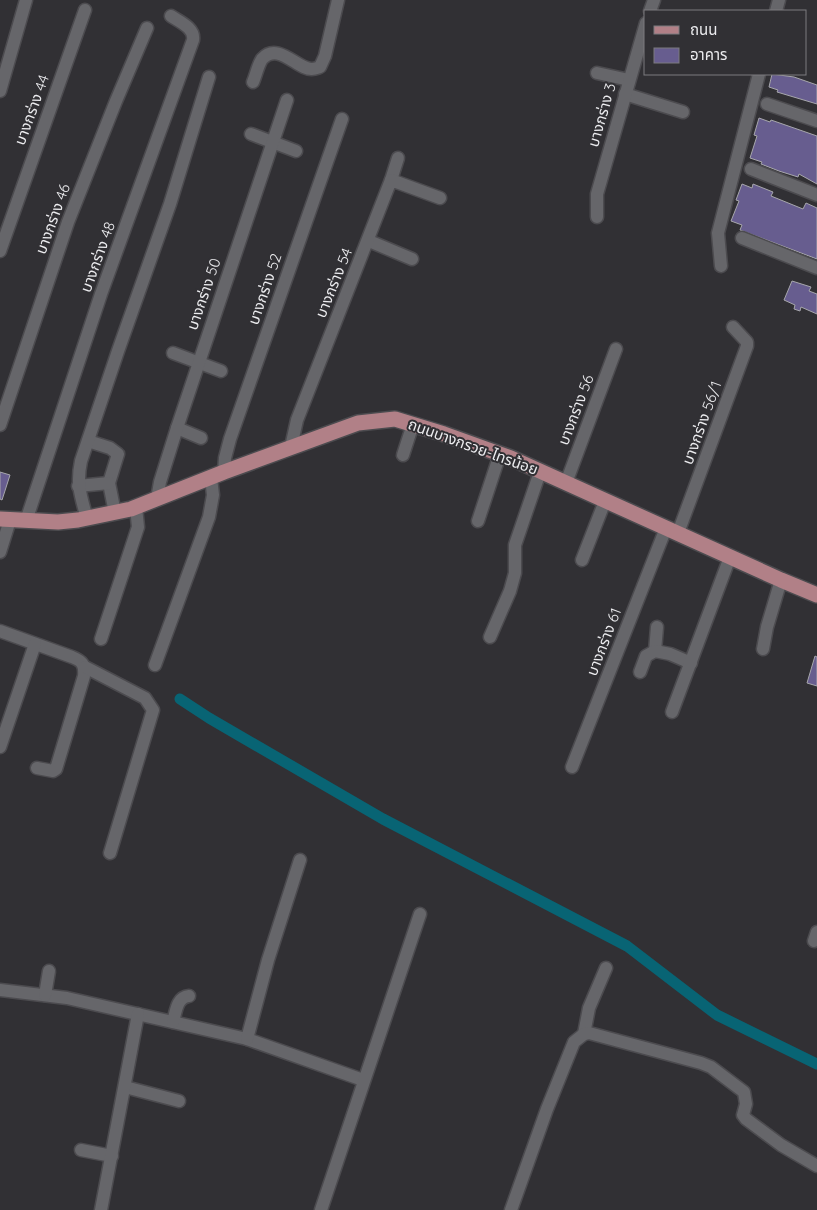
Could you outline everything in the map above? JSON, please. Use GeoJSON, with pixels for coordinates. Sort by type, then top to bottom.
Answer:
{"type":"FeatureCollection","features":[{"type":"Feature","properties":{"kind":"main road","name":"ถนนบางกรวย-ไทรน้อย"},"geometry":{"type":"LineString","coordinates":[[5,519],[58,522],[87,519],[115,513],[136,507],[358,423],[395,419],[500,454],[817,595]]}},
{"type":"Feature","properties":{"kind":"street"},"geometry":{"type":"LineString","coordinates":[[0,91],[26,0]]}},
{"type":"Feature","properties":{"kind":"street"},"geometry":{"type":"LineString","coordinates":[[253,82],[262,60],[270,55],[285,56],[312,69],[320,67],[325,56],[338,0]]}},
{"type":"Feature","properties":{"kind":"street","name":"บางกร่าง 44"},"geometry":{"type":"LineString","coordinates":[[0,251],[85,10]]}},
{"type":"Feature","properties":{"kind":"street","name":"บางกร่าง 48"},"geometry":{"type":"LineString","coordinates":[[26,521],[101,294],[194,40],[192,31],[171,16]]}},
{"type":"Feature","properties":{"kind":"street","name":"บางกร่าง 46"},"geometry":{"type":"LineString","coordinates":[[0,426],[68,222],[147,28]]}},
{"type":"Feature","properties":{"kind":"street","name":"บางกร่าง 3"},"geometry":{"type":"LineString","coordinates":[[597,217],[597,194],[644,29]]}},
{"type":"Feature","properties":{"kind":"street"},"geometry":{"type":"LineString","coordinates":[[598,73],[629,80]]}},
{"type":"Feature","properties":{"kind":"street"},"geometry":{"type":"LineString","coordinates":[[721,266],[718,233],[759,75]]}},
{"type":"Feature","properties":{"kind":"street"},"geometry":{"type":"LineString","coordinates":[[87,519],[78,486],[80,468],[170,204],[209,77]]}},
{"type":"Feature","properties":{"kind":"street"},"geometry":{"type":"LineString","coordinates":[[625,94],[683,112]]}},
{"type":"Feature","properties":{"kind":"street","name":"บางกร่าง 50"},"geometry":{"type":"LineString","coordinates":[[157,499],[160,482],[198,363],[287,100]]}},
{"type":"Feature","properties":{"kind":"street"},"geometry":{"type":"LineString","coordinates":[[767,104],[817,121]]}},
{"type":"Feature","properties":{"kind":"street","name":"บางกร่าง 52"},"geometry":{"type":"LineString","coordinates":[[155,665],[209,517],[217,475],[225,458],[342,119]]}},
{"type":"Feature","properties":{"kind":"street"},"geometry":{"type":"LineString","coordinates":[[251,134],[296,151]]}},
{"type":"Feature","properties":{"kind":"street","name":"บางกร่าง 54"},"geometry":{"type":"LineString","coordinates":[[291,447],[298,420],[398,158]]}},
{"type":"Feature","properties":{"kind":"street"},"geometry":{"type":"LineString","coordinates":[[751,169],[817,195]]}},
{"type":"Feature","properties":{"kind":"street"},"geometry":{"type":"LineString","coordinates":[[391,180],[440,198]]}},
{"type":"Feature","properties":{"kind":"street"},"geometry":{"type":"LineString","coordinates":[[742,238],[817,268]]}},
{"type":"Feature","properties":{"kind":"street"},"geometry":{"type":"LineString","coordinates":[[368,240],[412,259]]}},
{"type":"Feature","properties":{"kind":"street","name":"บางกร่าง 56/1"},"geometry":{"type":"LineString","coordinates":[[672,531],[747,346],[747,342],[733,327]]}},
{"type":"Feature","properties":{"kind":"street","name":"บางกร่าง 56"},"geometry":{"type":"LineString","coordinates":[[566,483],[616,349]]}},
{"type":"Feature","properties":{"kind":"street"},"geometry":{"type":"LineString","coordinates":[[173,353],[220,371]]}},
{"type":"Feature","properties":{"kind":"street"},"geometry":{"type":"LineString","coordinates":[[404,455],[413,424]]}},
{"type":"Feature","properties":{"kind":"street"},"geometry":{"type":"LineString","coordinates":[[177,428],[201,438]]}},
{"type":"Feature","properties":{"kind":"street"},"geometry":{"type":"LineString","coordinates":[[88,441],[110,448],[118,454],[110,483],[115,513]]}},
{"type":"Feature","properties":{"kind":"street"},"geometry":{"type":"LineString","coordinates":[[478,521],[500,454]]}},
{"type":"Feature","properties":{"kind":"street"},"geometry":{"type":"LineString","coordinates":[[490,637],[510,591],[515,573],[515,545],[540,472]]}},
{"type":"Feature","properties":{"kind":"street"},"geometry":{"type":"LineString","coordinates":[[78,486],[110,483]]}},
{"type":"Feature","properties":{"kind":"street"},"geometry":{"type":"LineString","coordinates":[[582,560],[605,501]]}},
{"type":"Feature","properties":{"kind":"street"},"geometry":{"type":"LineString","coordinates":[[102,639],[138,528],[136,507]]}},
{"type":"Feature","properties":{"kind":"street"},"geometry":{"type":"LineString","coordinates":[[0,552],[5,519]]}},
{"type":"Feature","properties":{"kind":"street","name":"บางกร่าง 61"},"geometry":{"type":"LineString","coordinates":[[572,767],[672,531]]}},
{"type":"Feature","properties":{"kind":"street"},"geometry":{"type":"LineString","coordinates":[[672,712],[730,557]]}},
{"type":"Feature","properties":{"kind":"street"},"geometry":{"type":"LineString","coordinates":[[763,649],[781,580]]}},
{"type":"Feature","properties":{"kind":"street"},"geometry":{"type":"LineString","coordinates":[[655,651],[657,627]]}},
{"type":"Feature","properties":{"kind":"street"},"geometry":{"type":"LineString","coordinates":[[0,630],[81,661],[85,668],[145,698],[152,710],[110,853]]}},
{"type":"Feature","properties":{"kind":"street"},"geometry":{"type":"LineString","coordinates":[[0,747],[35,644]]}},
{"type":"Feature","properties":{"kind":"street"},"geometry":{"type":"LineString","coordinates":[[640,672],[646,656],[655,651],[670,654],[691,663]]}},
{"type":"Feature","properties":{"kind":"street"},"geometry":{"type":"LineString","coordinates":[[37,768],[53,771],[56,769],[85,668]]}},
{"type":"Feature","properties":{"kind":"street"},"geometry":{"type":"LineString","coordinates":[[247,1039],[268,960],[300,860]]}},
{"type":"Feature","properties":{"kind":"street"},"geometry":{"type":"LineString","coordinates":[[321,1210],[420,914]]}},
{"type":"Feature","properties":{"kind":"street"},"geometry":{"type":"LineString","coordinates":[[584,1034],[589,1008],[606,968]]}},
{"type":"Feature","properties":{"kind":"street"},"geometry":{"type":"LineString","coordinates":[[45,995],[49,971]]}},
{"type":"Feature","properties":{"kind":"street"},"geometry":{"type":"LineString","coordinates":[[0,990],[66,998],[247,1039],[363,1080]]}},
{"type":"Feature","properties":{"kind":"street"},"geometry":{"type":"LineString","coordinates":[[173,1022],[180,1000],[184,996],[189,996]]}},
{"type":"Feature","properties":{"kind":"street"},"geometry":{"type":"LineString","coordinates":[[101,1210],[138,1014]]}},
{"type":"Feature","properties":{"kind":"street"},"geometry":{"type":"LineString","coordinates":[[510,1210],[574,1042],[584,1034],[593,1034],[712,1067],[744,1092],[746,1104],[743,1115],[746,1119],[781,1145],[817,1166]]}},
{"type":"Feature","properties":{"kind":"street"},"geometry":{"type":"LineString","coordinates":[[125,1087],[179,1101]]}},
{"type":"Feature","properties":{"kind":"street"},"geometry":{"type":"LineString","coordinates":[[81,1150],[112,1156]]}},
{"type":"Feature","properties":{"kind":"building"},"geometry":{"type":"Polygon","coordinates":[[[772,75],[794,77],[817,85],[817,104],[777,92],[778,90],[769,87],[772,75]]]}},
{"type":"Feature","properties":{"kind":"building"},"geometry":{"type":"Polygon","coordinates":[[[759,118],[770,122],[771,120],[817,136],[817,184],[799,174],[798,177],[779,171],[750,158],[757,136],[754,135],[759,118]]]}},
{"type":"Feature","properties":{"kind":"building"},"geometry":{"type":"Polygon","coordinates":[[[742,184],[752,188],[753,184],[773,192],[771,196],[803,209],[806,203],[817,208],[817,259],[740,230],[742,225],[731,221],[739,201],[736,200],[742,184]]]}},
{"type":"Feature","properties":{"kind":"building"},"geometry":{"type":"Polygon","coordinates":[[[792,281],[811,287],[809,291],[817,294],[817,314],[801,307],[800,311],[794,309],[795,305],[784,300],[792,281]]]}},
{"type":"Feature","properties":{"kind":"building"},"geometry":{"type":"Polygon","coordinates":[[[0,472],[10,475],[2,500],[0,499],[0,472]]]}},
{"type":"Feature","properties":{"kind":"building"},"geometry":{"type":"Polygon","coordinates":[[[815,656],[817,657],[817,686],[807,683],[815,656]]]}},
{"type":"Feature","properties":{"kind":"waterway"},"geometry":{"type":"LineString","coordinates":[[180,699],[209,718],[383,819],[627,946],[717,1015],[817,1064]]}}]}
